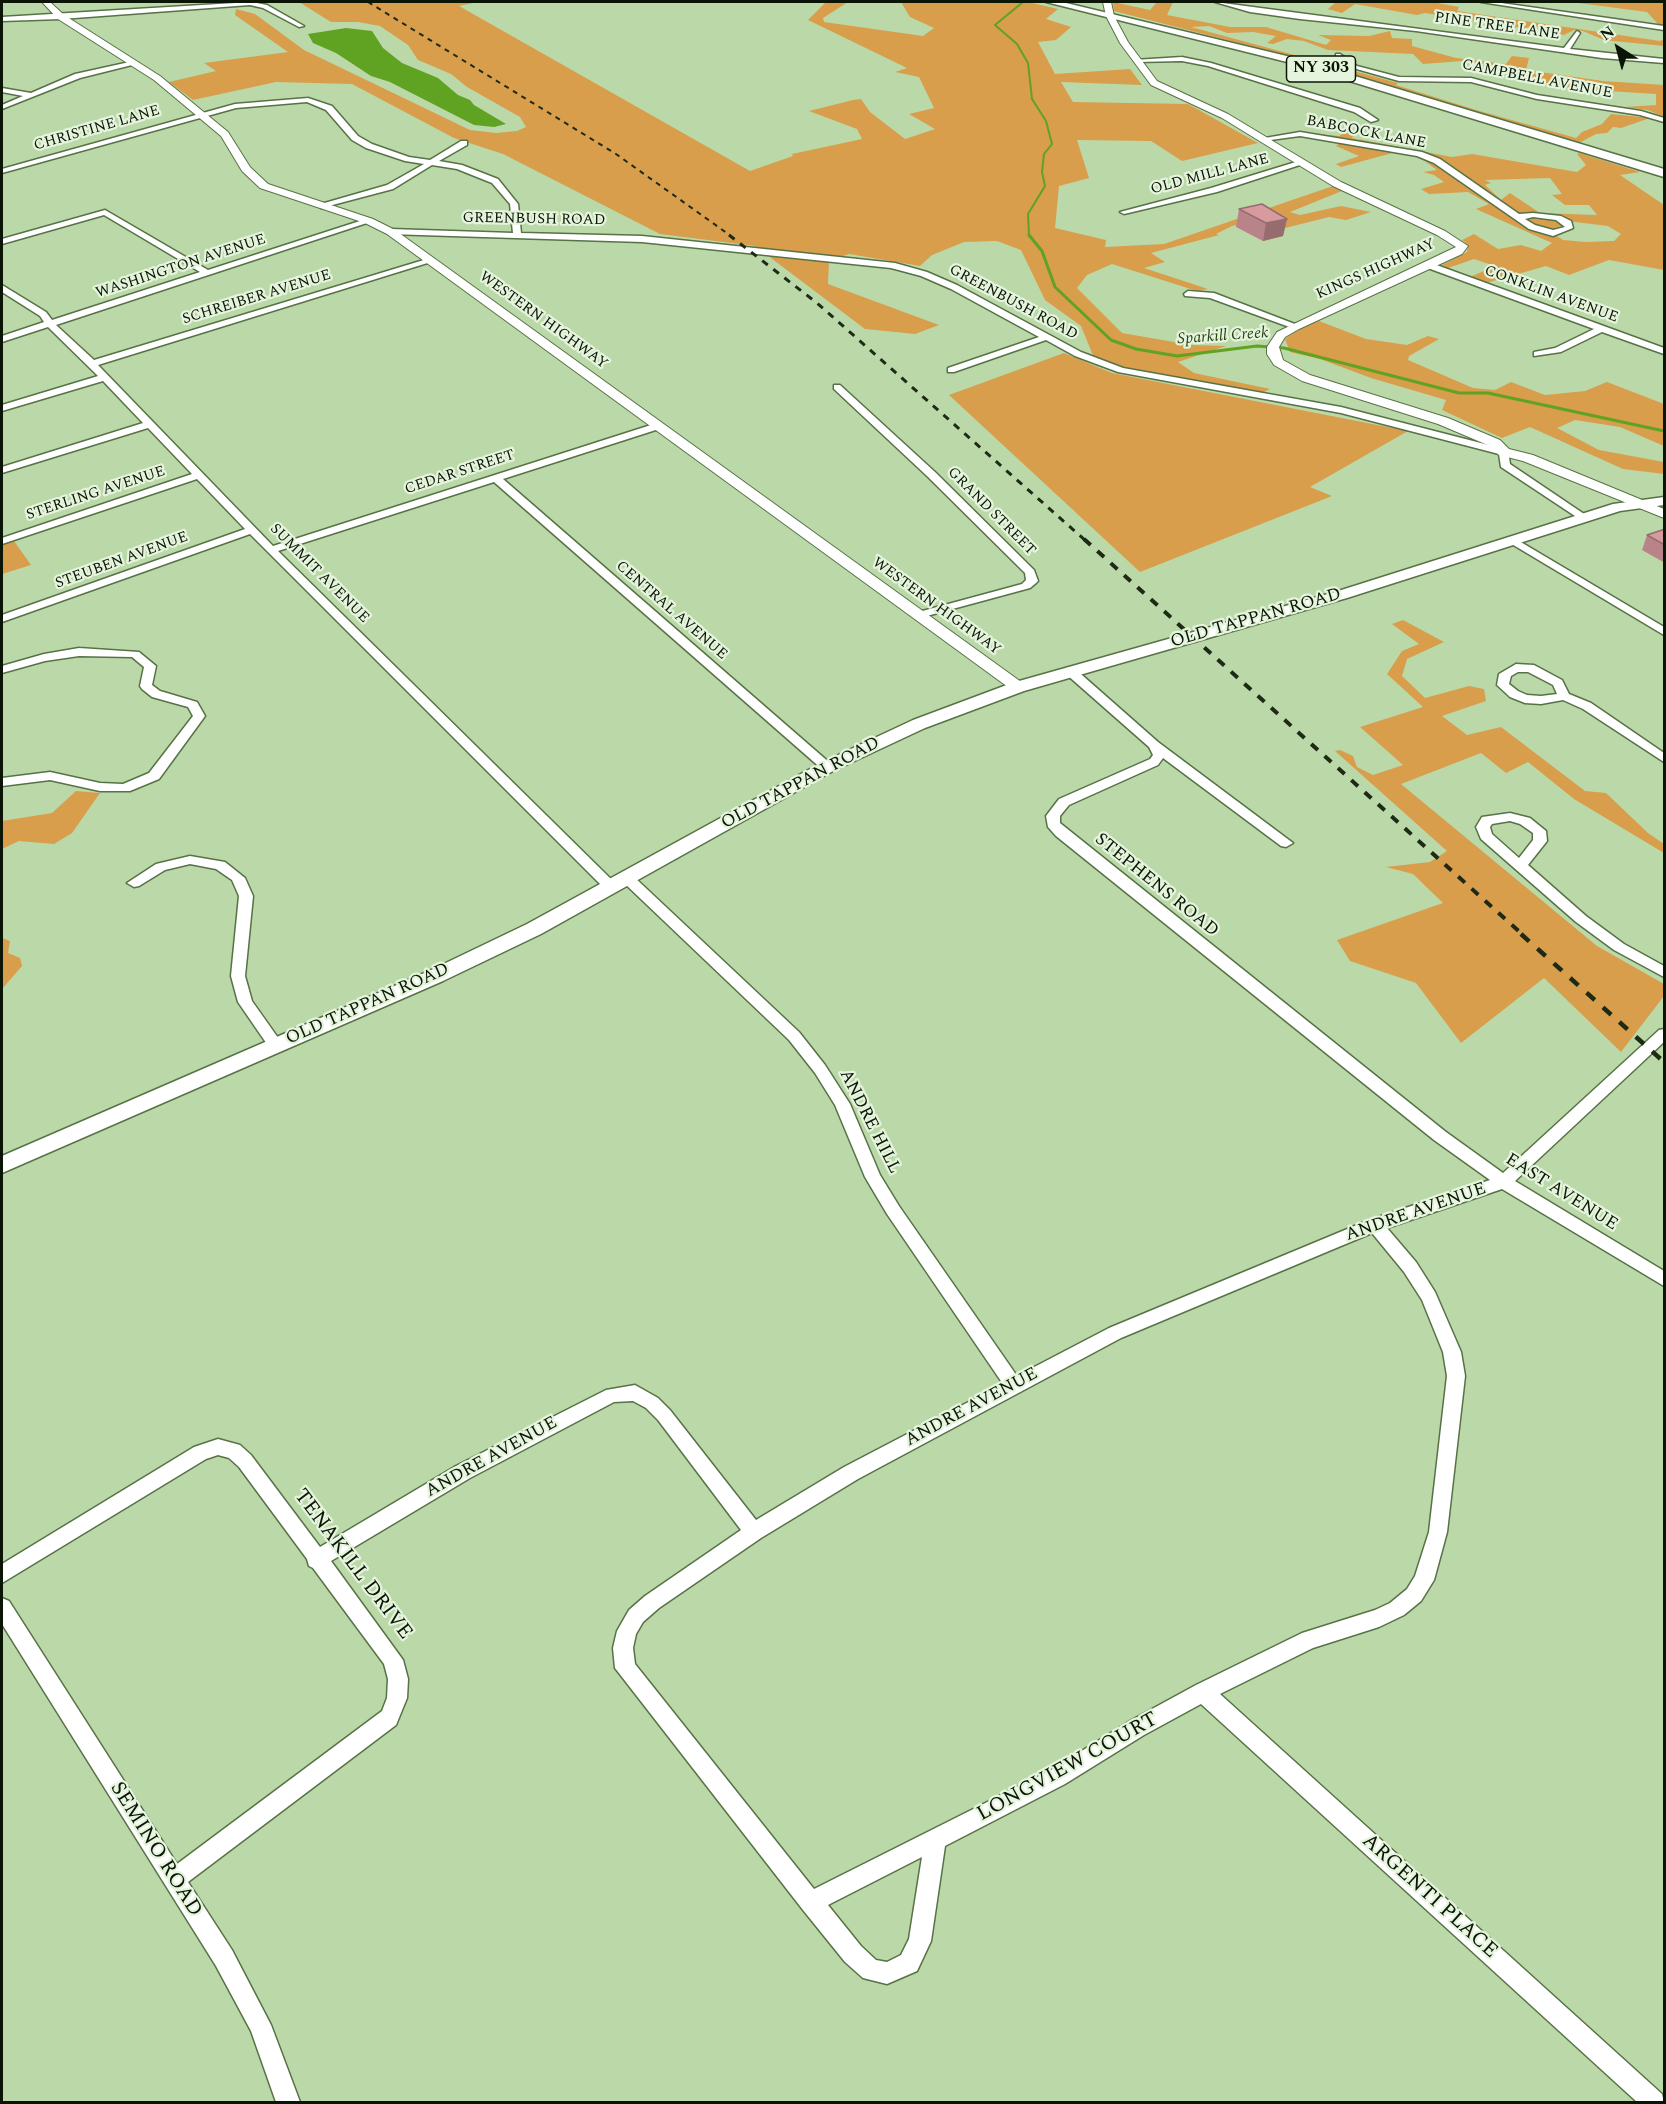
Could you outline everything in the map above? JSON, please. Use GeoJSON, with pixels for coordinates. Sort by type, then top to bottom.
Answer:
{"type":"FeatureCollection","features":[{"type":"Feature","properties":{"kind":"main road","name":"NY 303"},"geometry":{"type":"LineString","coordinates":[[1051,2],[1291,60],[1665,173]]}},
{"type":"Feature","properties":{"kind":"main road","name":"OLD TAPPAN ROAD"},"geometry":{"type":"LineString","coordinates":[[2,1165],[452,968],[620,883],[827,767],[919,724],[1018,687],[1070,671],[1341,595],[1585,518],[1639,503],[1665,501]]}},
{"type":"Feature","properties":{"kind":"street","name":"WESTERN HIGHWAY"},"geometry":{"type":"LineString","coordinates":[[46,2],[61,17],[134,63],[225,134],[246,169],[258,182],[283,194],[369,220],[391,232],[1018,687]]}},
{"type":"Feature","properties":{"kind":"street","name":"KINGS HIGHWAY"},"geometry":{"type":"LineString","coordinates":[[1107,2],[1110,16],[1154,83],[1225,116],[1361,196],[1455,240],[1462,246],[1458,252],[1294,326],[1281,336],[1273,347],[1273,354],[1278,362],[1289,370],[1334,387],[1433,417],[1495,443],[1504,452],[1528,458],[1665,514]]}},
{"type":"Feature","properties":{"kind":"street","name":"PINE TREE LANE"},"geometry":{"type":"LineString","coordinates":[[1218,2],[1250,10],[1300,17],[1416,29],[1665,61]]}},
{"type":"Feature","properties":{"kind":"street"},"geometry":{"type":"LineString","coordinates":[[1484,2],[1665,28]]}},
{"type":"Feature","properties":{"kind":"street"},"geometry":{"type":"LineString","coordinates":[[2,19],[61,17],[250,3],[265,6],[301,26]]}},
{"type":"Feature","properties":{"kind":"street"},"geometry":{"type":"LineString","coordinates":[[1566,50],[1576,33]]}},
{"type":"Feature","properties":{"kind":"street","name":"CAMPBELL AVENUE"},"geometry":{"type":"LineString","coordinates":[[1338,55],[1355,67],[1399,79],[1471,80],[1537,97],[1641,113],[1665,120]]}},
{"type":"Feature","properties":{"kind":"street"},"geometry":{"type":"LineString","coordinates":[[1137,60],[1182,59],[1209,64],[1357,110],[1374,120]]}},
{"type":"Feature","properties":{"kind":"street"},"geometry":{"type":"LineString","coordinates":[[2,107],[78,76],[134,63]]}},
{"type":"Feature","properties":{"kind":"street"},"geometry":{"type":"LineString","coordinates":[[2,90],[33,95]]}},
{"type":"Feature","properties":{"kind":"street","name":"CHRISTINE LANE"},"geometry":{"type":"LineString","coordinates":[[2,171],[201,114],[264,102],[314,102],[329,108],[355,138],[385,153],[459,166],[495,181],[514,204],[517,234]]}},
{"type":"Feature","properties":{"kind":"street","name":"BABCOCK LANE"},"geometry":{"type":"LineString","coordinates":[[1263,139],[1300,134],[1419,154],[1437,161],[1532,227],[1553,232],[1569,228],[1565,220],[1547,216],[1518,217]]}},
{"type":"Feature","properties":{"kind":"street"},"geometry":{"type":"LineString","coordinates":[[324,206],[390,188],[464,143]]}},
{"type":"Feature","properties":{"kind":"street","name":"OLD MILL LANE"},"geometry":{"type":"LineString","coordinates":[[1124,212],[1214,190],[1302,163]]}},
{"type":"Feature","properties":{"kind":"street"},"geometry":{"type":"LineString","coordinates":[[2,242],[105,212],[207,273]]}},
{"type":"Feature","properties":{"kind":"street","name":"WASHINGTON AVENUE"},"geometry":{"type":"LineString","coordinates":[[2,339],[369,220]]}},
{"type":"Feature","properties":{"kind":"street","name":"GREENBUSH ROAD"},"geometry":{"type":"LineString","coordinates":[[391,232],[642,239],[892,264],[954,287],[1078,354],[1121,370],[1341,410],[1504,452]]}},
{"type":"Feature","properties":{"kind":"street","name":"SCHREIBER AVENUE"},"geometry":{"type":"LineString","coordinates":[[93,364],[430,261]]}},
{"type":"Feature","properties":{"kind":"street","name":"CONKLIN AVENUE"},"geometry":{"type":"LineString","coordinates":[[1428,265],[1665,351]]}},
{"type":"Feature","properties":{"kind":"street","name":"SUMMIT AVENUE"},"geometry":{"type":"LineString","coordinates":[[2,288],[43,314],[49,324],[93,364],[271,550],[620,883]]}},
{"type":"Feature","properties":{"kind":"street"},"geometry":{"type":"LineString","coordinates":[[1188,294],[1211,296],[1294,326]]}},
{"type":"Feature","properties":{"kind":"street"},"geometry":{"type":"LineString","coordinates":[[1537,354],[1558,350],[1602,328]]}},
{"type":"Feature","properties":{"kind":"street"},"geometry":{"type":"LineString","coordinates":[[951,370],[1047,337]]}},
{"type":"Feature","properties":{"kind":"street"},"geometry":{"type":"LineString","coordinates":[[2,408],[105,377]]}},
{"type":"Feature","properties":{"kind":"street","name":"GRAND STREET"},"geometry":{"type":"LineString","coordinates":[[837,387],[931,474],[1030,572],[1032,581],[1026,586],[919,615]]}},
{"type":"Feature","properties":{"kind":"street"},"geometry":{"type":"LineString","coordinates":[[1433,417],[1447,427],[1454,438]]}},
{"type":"Feature","properties":{"kind":"street"},"geometry":{"type":"LineString","coordinates":[[2,470],[149,424]]}},
{"type":"Feature","properties":{"kind":"street","name":"CEDAR STREET"},"geometry":{"type":"LineString","coordinates":[[271,550],[658,426]]}},
{"type":"Feature","properties":{"kind":"street"},"geometry":{"type":"LineString","coordinates":[[1504,452],[1505,465],[1585,518]]}},
{"type":"Feature","properties":{"kind":"street","name":"STERLING AVENUE"},"geometry":{"type":"LineString","coordinates":[[2,541],[200,475]]}},
{"type":"Feature","properties":{"kind":"street","name":"CENTRAL AVENUE"},"geometry":{"type":"LineString","coordinates":[[496,478],[827,767]]}},
{"type":"Feature","properties":{"kind":"street","name":"STEUBEN AVENUE"},"geometry":{"type":"LineString","coordinates":[[2,619],[252,530]]}},
{"type":"Feature","properties":{"kind":"street"},"geometry":{"type":"LineString","coordinates":[[1514,541],[1665,632]]}},
{"type":"Feature","properties":{"kind":"street"},"geometry":{"type":"LineString","coordinates":[[2,670],[44,658],[79,652],[135,654],[150,666],[146,686],[156,694],[193,705],[199,716],[170,759],[154,776],[125,788],[100,787],[71,778],[50,776],[2,783]]}},
{"type":"Feature","properties":{"kind":"street"},"geometry":{"type":"LineString","coordinates":[[1070,671],[1154,745],[1286,843]]}},
{"type":"Feature","properties":{"kind":"street"},"geometry":{"type":"LineString","coordinates":[[1563,696],[1587,705],[1665,758]]}},
{"type":"Feature","properties":{"kind":"street","name":"STEPHENS ROAD"},"geometry":{"type":"LineString","coordinates":[[1154,745],[1160,755],[1155,762],[1064,802],[1056,808],[1053,824],[1061,833],[1440,1136]]}},
{"type":"Feature","properties":{"kind":"street"},"geometry":{"type":"LineString","coordinates":[[134,883],[161,867],[190,860],[220,865],[238,878],[246,896],[238,976],[244,1002],[276,1046]]}},
{"type":"Feature","properties":{"kind":"street"},"geometry":{"type":"LineString","coordinates":[[1520,866],[1581,919],[1619,947],[1665,972]]}},
{"type":"Feature","properties":{"kind":"street","name":"ANDRE HILL"},"geometry":{"type":"LineString","coordinates":[[620,883],[794,1036],[820,1069],[842,1104],[873,1177],[893,1210],[1014,1386]]}},
{"type":"Feature","properties":{"kind":"street","name":"ANDRE AVENUE"},"geometry":{"type":"LineString","coordinates":[[316,1560],[474,1466],[612,1395],[635,1393],[652,1403],[664,1415],[754,1532],[851,1473],[1115,1333],[1375,1225],[1504,1182],[1665,1034]]}},
{"type":"Feature","properties":{"kind":"street","name":"EAST AVENUE"},"geometry":{"type":"LineString","coordinates":[[1440,1136],[1504,1182],[1665,1280]]}},
{"type":"Feature","properties":{"kind":"street","name":"LONGVIEW COURT"},"geometry":{"type":"LineString","coordinates":[[811,1902],[1058,1777],[1137,1728],[1203,1692],[1309,1640],[1397,1610],[1414,1595],[1424,1580],[1438,1532],[1456,1376],[1452,1352],[1429,1297],[1410,1267],[1375,1225]]}},
{"type":"Feature","properties":{"kind":"street","name":"TENAKILL DRIVE"},"geometry":{"type":"LineString","coordinates":[[2,1574],[200,1453],[218,1447],[234,1451],[245,1461],[316,1560],[393,1660],[398,1679],[397,1698],[389,1718],[174,1880]]}},
{"type":"Feature","properties":{"kind":"street"},"geometry":{"type":"LineString","coordinates":[[754,1532],[652,1602],[636,1616],[627,1631],[623,1648],[625,1668],[811,1902],[854,1954],[871,1970],[887,1973],[909,1963],[920,1941],[935,1841]]}},
{"type":"Feature","properties":{"kind":"street","name":"SEMINO ROAD"},"geometry":{"type":"LineString","coordinates":[[2,1607],[224,1958],[260,2025],[288,2103]]}},
{"type":"Feature","properties":{"kind":"street","name":"ARGENTI PLACE"},"geometry":{"type":"LineString","coordinates":[[1203,1692],[1654,2103]]}},
{"type":"Feature","properties":{"kind":"shaded area"},"geometry":{"type":"Polygon","coordinates":[[[299,2],[478,2],[459,6],[750,171],[793,156],[792,154],[862,139],[857,129],[809,111],[853,100],[861,99],[870,112],[905,139],[935,129],[909,114],[934,108],[919,77],[895,72],[907,68],[808,20],[826,2],[848,2],[823,18],[824,22],[923,36],[934,28],[910,17],[901,2],[1028,2],[1058,9],[1046,19],[1071,27],[1056,40],[1038,42],[1055,74],[1130,69],[1142,85],[1061,82],[1073,102],[1188,104],[1258,143],[1182,161],[1151,141],[1077,140],[1089,178],[1059,186],[1055,228],[1106,240],[1105,247],[1164,244],[1333,186],[1342,191],[1290,212],[1300,215],[1341,206],[1371,212],[1346,220],[1329,217],[1281,229],[1263,220],[1232,226],[1216,234],[1219,235],[1151,253],[1165,262],[1144,268],[1208,289],[1197,291],[1112,264],[1087,275],[1077,288],[1122,333],[1191,345],[1226,346],[1178,362],[1194,373],[1270,389],[1262,393],[1126,369],[1094,358],[1081,326],[1045,300],[1021,250],[997,241],[964,242],[932,255],[920,266],[849,254],[829,261],[828,284],[939,325],[915,334],[865,329],[755,246],[660,234],[503,154],[454,138],[352,84],[276,82],[193,100],[169,82],[216,71],[204,63],[288,52],[235,15],[236,9],[255,14],[304,50],[470,130],[496,133],[517,131],[526,127],[520,117],[467,87],[451,74],[418,60],[408,45],[380,26],[358,22],[331,22],[299,2]]]}},
{"type":"Feature","properties":{"kind":"shaded area"},"geometry":{"type":"Polygon","coordinates":[[[1113,2],[1150,10],[1157,2],[1173,2],[1167,15],[1230,27],[1266,27],[1326,45],[1331,40],[1318,35],[1369,36],[1390,31],[1392,38],[1412,39],[1412,46],[1456,58],[1506,64],[1512,56],[1529,58],[1526,70],[1603,81],[1664,85],[1664,117],[1648,110],[1625,107],[1656,105],[1656,94],[1576,89],[1508,76],[1513,68],[1462,61],[1423,64],[1413,54],[1328,50],[1304,41],[1287,39],[1273,44],[1267,43],[1276,36],[1253,32],[1227,33],[1209,26],[1191,27],[1398,83],[1396,85],[1576,138],[1582,132],[1602,124],[1611,114],[1650,118],[1621,128],[1613,127],[1607,133],[1596,134],[1579,143],[1297,58],[1114,11],[1113,2]]]}},
{"type":"Feature","properties":{"kind":"shaded area"},"geometry":{"type":"Polygon","coordinates":[[[1336,2],[1432,2],[1459,7],[1457,11],[1660,41],[1664,39],[1664,46],[1604,40],[1583,31],[1574,30],[1564,35],[1535,27],[1522,28],[1425,13],[1417,15],[1355,4],[1342,13],[1328,9],[1336,2]]]}},
{"type":"Feature","properties":{"kind":"shaded area"},"geometry":{"type":"Polygon","coordinates":[[[1571,2],[1664,2],[1664,26],[1658,24],[1647,12],[1571,2]]]}},
{"type":"Feature","properties":{"kind":"shaded area"},"geometry":{"type":"Polygon","coordinates":[[[346,28],[372,31],[383,48],[402,63],[438,78],[458,95],[470,100],[474,105],[506,124],[494,127],[474,125],[390,82],[371,76],[336,53],[313,43],[308,34],[346,28]]]}},
{"type":"Feature","properties":{"kind":"shaded area"},"geometry":{"type":"Polygon","coordinates":[[[1350,130],[1355,131],[1352,138],[1452,157],[1472,154],[1577,172],[1586,165],[1577,154],[1579,153],[1640,172],[1620,175],[1664,205],[1664,270],[1609,260],[1569,275],[1546,266],[1486,283],[1470,277],[1495,266],[1474,259],[1448,268],[1442,265],[1467,252],[1468,245],[1462,240],[1474,234],[1498,249],[1521,245],[1541,251],[1552,243],[1476,209],[1489,204],[1468,192],[1429,194],[1421,189],[1444,182],[1434,175],[1423,172],[1437,170],[1418,156],[1396,152],[1341,167],[1336,164],[1359,156],[1336,146],[1339,143],[1313,138],[1317,134],[1339,136],[1350,130]],[[1550,178],[1485,180],[1491,183],[1485,185],[1501,200],[1510,193],[1540,213],[1597,215],[1589,205],[1565,205],[1552,195],[1562,194],[1550,178]],[[1575,222],[1547,230],[1563,240],[1586,242],[1614,241],[1621,234],[1608,226],[1575,222]]]}},
{"type":"Feature","properties":{"kind":"shaded area"},"geometry":{"type":"Polygon","coordinates":[[[1319,321],[1366,339],[1407,345],[1428,336],[1439,339],[1409,356],[1408,360],[1473,388],[1495,390],[1511,382],[1545,395],[1585,391],[1607,382],[1664,404],[1664,446],[1620,427],[1575,420],[1557,428],[1599,450],[1664,462],[1664,474],[1623,469],[1530,427],[1502,438],[1442,410],[1446,400],[1371,378],[1320,359],[1290,352],[1285,339],[1301,327],[1319,321]]]}},
{"type":"Feature","properties":{"kind":"shaded area"},"geometry":{"type":"Polygon","coordinates":[[[1064,353],[1112,373],[1408,431],[1310,487],[1332,496],[1140,572],[949,395],[1064,353]]]}},
{"type":"Feature","properties":{"kind":"shaded area"},"geometry":{"type":"Polygon","coordinates":[[[14,541],[31,565],[2,574],[2,545],[14,541]]]}},
{"type":"Feature","properties":{"kind":"shaded area"},"geometry":{"type":"Polygon","coordinates":[[[1403,620],[1444,642],[1407,659],[1402,676],[1425,698],[1469,686],[1484,689],[1486,701],[1442,716],[1467,735],[1501,727],[1585,791],[1606,793],[1648,833],[1664,844],[1664,853],[1574,799],[1528,762],[1506,773],[1481,753],[1401,784],[1597,946],[1664,984],[1664,996],[1621,1052],[1544,978],[1461,1043],[1416,983],[1350,961],[1337,940],[1443,903],[1413,874],[1386,867],[1430,862],[1447,851],[1335,751],[1340,750],[1353,756],[1357,767],[1373,775],[1403,765],[1360,727],[1423,707],[1387,674],[1402,651],[1419,644],[1392,624],[1403,620]]]}},
{"type":"Feature","properties":{"kind":"shaded area"},"geometry":{"type":"Polygon","coordinates":[[[76,791],[100,793],[72,833],[54,844],[19,841],[2,849],[2,821],[52,813],[76,791]]]}},
{"type":"Feature","properties":{"kind":"shaded area"},"geometry":{"type":"Polygon","coordinates":[[[2,938],[10,941],[8,953],[20,958],[22,966],[2,989],[2,938]]]}},
{"type":"Feature","properties":{"kind":"building"},"geometry":{"type":"Polygon","coordinates":[[[1262,204],[1287,219],[1266,223],[1239,209],[1262,204]]]}},
{"type":"Feature","properties":{"kind":"building"},"geometry":{"type":"Polygon","coordinates":[[[1665,529],[1665,545],[1647,535],[1665,529]]]}},
{"type":"Feature","properties":{"kind":"waterway","name":"Sparkill Creek"},"geometry":{"type":"LineString","coordinates":[[1023,2],[995,25],[1017,44],[1028,63],[1032,99],[1046,121],[1052,144],[1044,154],[1042,172],[1045,186],[1028,214],[1029,236]]}},
{"type":"Feature","properties":{"kind":"waterway","name":"Sparkill Creek"},"geometry":{"type":"LineString","coordinates":[[1029,235],[1042,251],[1055,287],[1111,340],[1136,349],[1177,356],[1257,346],[1284,348],[1459,393],[1488,393],[1664,431]]}},
{"type":"Feature","properties":{"kind":"railway"},"geometry":{"type":"LineString","coordinates":[[368,2],[616,154],[731,236]]}},
{"type":"Feature","properties":{"kind":"railway"},"geometry":{"type":"LineString","coordinates":[[729,235],[817,303],[1086,541]]}},
{"type":"Feature","properties":{"kind":"railway"},"geometry":{"type":"LineString","coordinates":[[1084,539],[1523,935]]}},
{"type":"Feature","properties":{"kind":"railway"},"geometry":{"type":"LineString","coordinates":[[1521,934],[1664,1062]]}}]}
